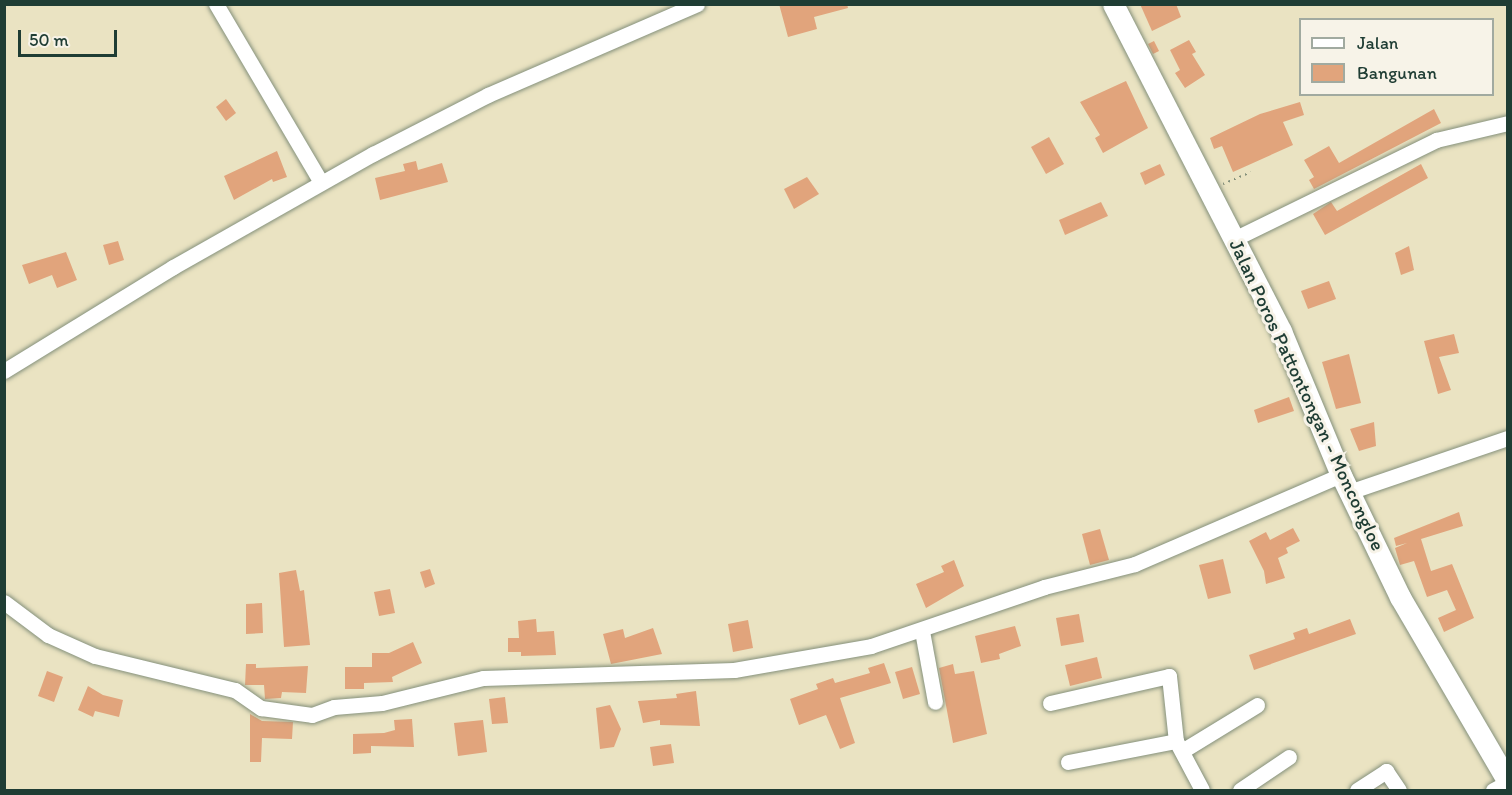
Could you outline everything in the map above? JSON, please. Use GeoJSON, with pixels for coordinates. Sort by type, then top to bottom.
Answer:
{"type":"FeatureCollection","features":[{"type":"Feature","properties":{"kind":"street"},"geometry":{"type":"LineString","coordinates":[[4,371],[173,267],[321,182],[488,94],[697,4]]}},
{"type":"Feature","properties":{"kind":"street","name":"Jalan Poros Pattontongan - Moncongloe"},"geometry":{"type":"LineString","coordinates":[[1113,4],[1236,238],[1281,330],[1345,484],[1400,597],[1508,782]]}},
{"type":"Feature","properties":{"kind":"street"},"geometry":{"type":"LineString","coordinates":[[222,7],[321,182]]}},
{"type":"Feature","properties":{"kind":"street"},"geometry":{"type":"LineString","coordinates":[[1236,238],[1436,140],[1508,123]]}},
{"type":"Feature","properties":{"kind":"street"},"geometry":{"type":"LineString","coordinates":[[4,602],[48,635],[95,656],[235,690],[261,708],[312,715],[334,706],[382,703],[483,678],[734,670],[871,646],[922,631],[1044,587],[1135,564],[1345,484],[1508,438]]}},
{"type":"Feature","properties":{"kind":"street"},"geometry":{"type":"LineString","coordinates":[[922,631],[935,702]]}},
{"type":"Feature","properties":{"kind":"street"},"geometry":{"type":"LineString","coordinates":[[1050,703],[1169,676],[1179,746],[1203,790]]}},
{"type":"Feature","properties":{"kind":"street"},"geometry":{"type":"LineString","coordinates":[[1068,762],[1179,746],[1257,705]]}},
{"type":"Feature","properties":{"kind":"street"},"geometry":{"type":"LineString","coordinates":[[1240,790],[1289,757]]}},
{"type":"Feature","properties":{"kind":"street"},"geometry":{"type":"LineString","coordinates":[[1357,790],[1386,771],[1399,790]]}},
{"type":"Feature","properties":{"kind":"street"},"geometry":{"type":"LineString","coordinates":[[1493,790],[1508,782]]}},
{"type":"Feature","properties":{"kind":"path"},"geometry":{"type":"LineString","coordinates":[[1210,190],[1251,172]]}},
{"type":"Feature","properties":{"kind":"building"},"geometry":{"type":"Polygon","coordinates":[[[779,4],[847,4],[848,8],[814,17],[817,29],[788,37],[779,4]]]}},
{"type":"Feature","properties":{"kind":"building"},"geometry":{"type":"Polygon","coordinates":[[[1140,4],[1176,4],[1181,17],[1152,31],[1140,4]]]}},
{"type":"Feature","properties":{"kind":"building"},"geometry":{"type":"Polygon","coordinates":[[[1189,40],[1196,52],[1192,54],[1205,75],[1185,88],[1175,73],[1180,70],[1170,50],[1189,40]]]}},
{"type":"Feature","properties":{"kind":"building"},"geometry":{"type":"Polygon","coordinates":[[[1154,41],[1159,51],[1153,54],[1148,44],[1154,41]]]}},
{"type":"Feature","properties":{"kind":"building"},"geometry":{"type":"Polygon","coordinates":[[[1126,81],[1148,128],[1103,153],[1095,138],[1100,135],[1080,102],[1126,81]]]}},
{"type":"Feature","properties":{"kind":"building"},"geometry":{"type":"Polygon","coordinates":[[[226,99],[236,113],[226,121],[216,107],[226,99]]]}},
{"type":"Feature","properties":{"kind":"building"},"geometry":{"type":"Polygon","coordinates":[[[1300,102],[1304,115],[1283,122],[1293,145],[1233,172],[1222,146],[1214,149],[1210,138],[1260,114],[1300,102]]]}},
{"type":"Feature","properties":{"kind":"building"},"geometry":{"type":"Polygon","coordinates":[[[1434,109],[1441,123],[1314,189],[1309,180],[1314,177],[1304,160],[1329,146],[1339,163],[1434,109]]]}},
{"type":"Feature","properties":{"kind":"building"},"geometry":{"type":"Polygon","coordinates":[[[1049,137],[1064,164],[1046,174],[1031,147],[1049,137]]]}},
{"type":"Feature","properties":{"kind":"building"},"geometry":{"type":"Polygon","coordinates":[[[277,151],[287,177],[273,182],[272,179],[234,200],[224,176],[277,151]]]}},
{"type":"Feature","properties":{"kind":"building"},"geometry":{"type":"Polygon","coordinates":[[[416,161],[418,170],[442,163],[448,182],[380,200],[375,178],[405,171],[403,164],[416,161]]]}},
{"type":"Feature","properties":{"kind":"building"},"geometry":{"type":"Polygon","coordinates":[[[1160,164],[1165,175],[1145,185],[1140,173],[1160,164]]]}},
{"type":"Feature","properties":{"kind":"building"},"geometry":{"type":"Polygon","coordinates":[[[1421,164],[1428,178],[1325,235],[1313,214],[1331,202],[1337,211],[1421,164]]]}},
{"type":"Feature","properties":{"kind":"building"},"geometry":{"type":"Polygon","coordinates":[[[807,177],[819,194],[794,209],[784,189],[807,177]]]}},
{"type":"Feature","properties":{"kind":"building"},"geometry":{"type":"Polygon","coordinates":[[[1101,202],[1108,216],[1065,235],[1059,220],[1101,202]]]}},
{"type":"Feature","properties":{"kind":"building"},"geometry":{"type":"Polygon","coordinates":[[[118,241],[124,260],[109,265],[103,245],[118,241]]]}},
{"type":"Feature","properties":{"kind":"building"},"geometry":{"type":"Polygon","coordinates":[[[1409,246],[1414,270],[1401,275],[1395,253],[1409,246]]]}},
{"type":"Feature","properties":{"kind":"building"},"geometry":{"type":"Polygon","coordinates":[[[66,252],[77,280],[57,288],[52,275],[29,284],[22,265],[66,252]]]}},
{"type":"Feature","properties":{"kind":"building"},"geometry":{"type":"Polygon","coordinates":[[[1329,281],[1336,299],[1308,309],[1301,291],[1329,281]]]}},
{"type":"Feature","properties":{"kind":"building"},"geometry":{"type":"Polygon","coordinates":[[[1454,334],[1459,353],[1439,357],[1451,390],[1438,394],[1424,341],[1454,334]]]}},
{"type":"Feature","properties":{"kind":"building"},"geometry":{"type":"Polygon","coordinates":[[[1349,354],[1361,403],[1336,409],[1322,362],[1349,354]]]}},
{"type":"Feature","properties":{"kind":"building"},"geometry":{"type":"Polygon","coordinates":[[[1289,397],[1294,411],[1258,423],[1254,410],[1289,397]]]}},
{"type":"Feature","properties":{"kind":"building"},"geometry":{"type":"Polygon","coordinates":[[[1374,422],[1376,446],[1359,451],[1350,429],[1374,422]]]}},
{"type":"Feature","properties":{"kind":"building"},"geometry":{"type":"Polygon","coordinates":[[[1459,512],[1463,526],[1421,539],[1431,571],[1452,564],[1474,618],[1444,632],[1438,618],[1456,610],[1447,590],[1427,597],[1414,561],[1400,565],[1395,548],[1407,543],[1396,546],[1394,538],[1459,512]]]}},
{"type":"Feature","properties":{"kind":"building"},"geometry":{"type":"Polygon","coordinates":[[[1293,528],[1300,541],[1286,548],[1288,553],[1278,558],[1285,578],[1266,584],[1264,571],[1249,541],[1266,532],[1270,540],[1293,528]]]}},
{"type":"Feature","properties":{"kind":"building"},"geometry":{"type":"Polygon","coordinates":[[[1100,529],[1109,560],[1090,565],[1082,534],[1100,529]]]}},
{"type":"Feature","properties":{"kind":"building"},"geometry":{"type":"Polygon","coordinates":[[[1223,559],[1231,593],[1208,599],[1199,565],[1223,559]]]}},
{"type":"Feature","properties":{"kind":"building"},"geometry":{"type":"Polygon","coordinates":[[[954,560],[964,586],[926,608],[916,584],[944,572],[941,566],[954,560]]]}},
{"type":"Feature","properties":{"kind":"building"},"geometry":{"type":"Polygon","coordinates":[[[430,569],[435,584],[425,588],[420,572],[430,569]]]}},
{"type":"Feature","properties":{"kind":"building"},"geometry":{"type":"Polygon","coordinates":[[[296,570],[300,591],[304,590],[310,645],[284,647],[279,573],[296,570]]]}},
{"type":"Feature","properties":{"kind":"building"},"geometry":{"type":"Polygon","coordinates":[[[390,589],[395,613],[379,616],[374,592],[390,589]]]}},
{"type":"Feature","properties":{"kind":"building"},"geometry":{"type":"Polygon","coordinates":[[[262,603],[263,633],[246,634],[246,604],[262,603]]]}},
{"type":"Feature","properties":{"kind":"building"},"geometry":{"type":"Polygon","coordinates":[[[1079,614],[1084,642],[1061,646],[1056,618],[1079,614]]]}},
{"type":"Feature","properties":{"kind":"building"},"geometry":{"type":"Polygon","coordinates":[[[536,619],[537,632],[554,631],[556,655],[521,656],[521,652],[508,652],[508,638],[519,638],[518,621],[536,619]]]}},
{"type":"Feature","properties":{"kind":"building"},"geometry":{"type":"Polygon","coordinates":[[[1350,619],[1356,634],[1254,670],[1249,655],[1295,639],[1293,633],[1307,628],[1309,634],[1350,619]]]}},
{"type":"Feature","properties":{"kind":"building"},"geometry":{"type":"Polygon","coordinates":[[[748,620],[753,648],[733,652],[728,624],[748,620]]]}},
{"type":"Feature","properties":{"kind":"building"},"geometry":{"type":"Polygon","coordinates":[[[1015,626],[1021,646],[999,654],[1000,659],[981,663],[975,636],[1015,626]]]}},
{"type":"Feature","properties":{"kind":"building"},"geometry":{"type":"Polygon","coordinates":[[[653,628],[662,654],[611,664],[603,634],[623,629],[625,638],[653,628]]]}},
{"type":"Feature","properties":{"kind":"building"},"geometry":{"type":"Polygon","coordinates":[[[413,642],[422,663],[392,677],[393,682],[364,683],[364,689],[345,689],[345,667],[372,667],[372,653],[389,653],[413,642]]]}},
{"type":"Feature","properties":{"kind":"building"},"geometry":{"type":"Polygon","coordinates":[[[1097,657],[1102,678],[1070,686],[1065,665],[1097,657]]]}},
{"type":"Feature","properties":{"kind":"building"},"geometry":{"type":"Polygon","coordinates":[[[884,663],[891,683],[840,698],[855,743],[840,749],[826,715],[799,725],[790,699],[818,689],[816,684],[833,678],[835,683],[870,673],[868,668],[884,663]]]}},
{"type":"Feature","properties":{"kind":"building"},"geometry":{"type":"Polygon","coordinates":[[[246,664],[256,664],[256,668],[308,666],[306,693],[282,692],[281,698],[265,699],[264,685],[245,685],[246,664]]]}},
{"type":"Feature","properties":{"kind":"building"},"geometry":{"type":"Polygon","coordinates":[[[953,664],[955,674],[974,671],[987,734],[953,743],[939,668],[953,664]]]}},
{"type":"Feature","properties":{"kind":"building"},"geometry":{"type":"Polygon","coordinates":[[[912,667],[920,694],[903,699],[895,672],[912,667]]]}},
{"type":"Feature","properties":{"kind":"building"},"geometry":{"type":"Polygon","coordinates":[[[47,671],[63,677],[54,702],[38,696],[47,671]]]}},
{"type":"Feature","properties":{"kind":"building"},"geometry":{"type":"Polygon","coordinates":[[[88,686],[103,695],[123,700],[119,717],[95,711],[93,717],[78,710],[88,686]]]}},
{"type":"Feature","properties":{"kind":"building"},"geometry":{"type":"Polygon","coordinates":[[[696,691],[700,726],[660,725],[660,720],[643,723],[638,701],[677,698],[676,694],[696,691]]]}},
{"type":"Feature","properties":{"kind":"building"},"geometry":{"type":"Polygon","coordinates":[[[505,697],[508,723],[492,724],[489,699],[505,697]]]}},
{"type":"Feature","properties":{"kind":"building"},"geometry":{"type":"Polygon","coordinates":[[[610,705],[621,729],[614,747],[600,749],[596,708],[610,705]]]}},
{"type":"Feature","properties":{"kind":"building"},"geometry":{"type":"Polygon","coordinates":[[[250,714],[262,721],[293,722],[292,739],[262,738],[261,762],[250,762],[250,714]]]}},
{"type":"Feature","properties":{"kind":"building"},"geometry":{"type":"Polygon","coordinates":[[[412,719],[414,747],[371,746],[371,753],[353,754],[353,734],[384,733],[395,730],[394,720],[412,719]]]}},
{"type":"Feature","properties":{"kind":"building"},"geometry":{"type":"Polygon","coordinates":[[[483,720],[487,752],[458,756],[454,723],[483,720]]]}},
{"type":"Feature","properties":{"kind":"building"},"geometry":{"type":"Polygon","coordinates":[[[671,744],[674,763],[653,766],[650,747],[671,744]]]}}]}
